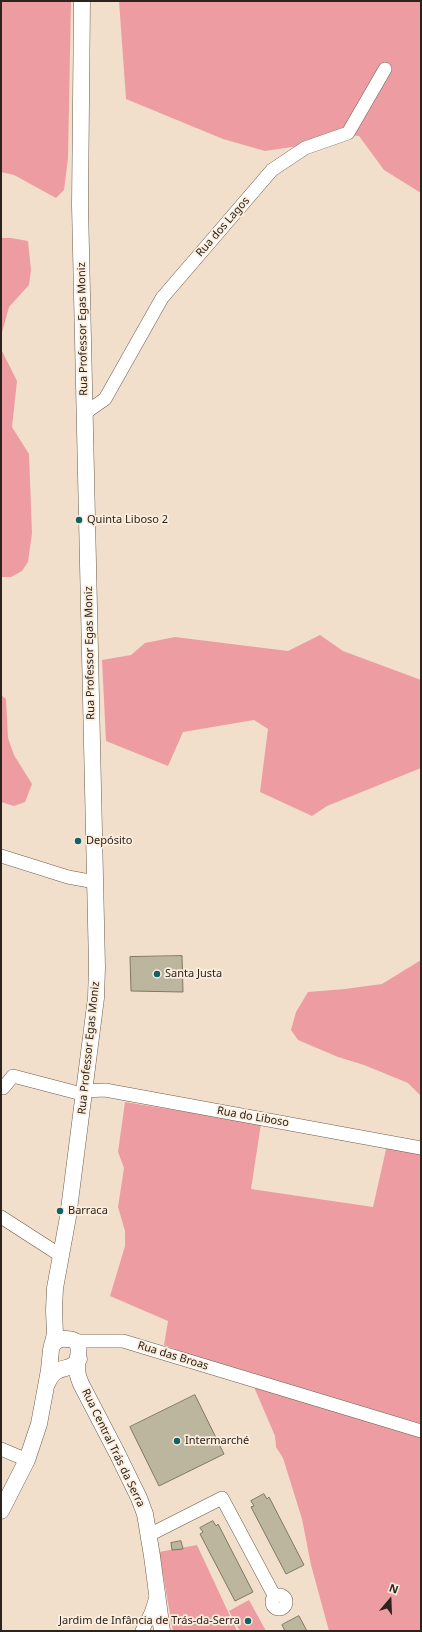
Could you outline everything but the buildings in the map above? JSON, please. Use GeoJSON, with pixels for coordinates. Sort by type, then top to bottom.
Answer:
{"type":"FeatureCollection","features":[{"type":"Feature","properties":{"kind":"main road","name":"Rua Professor Egas Moniz"},"geometry":{"type":"LineString","coordinates":[[1,1511],[27,1460],[39,1424],[55,1328],[54,1301],[60,1255],[68,1217],[96,998],[80,204],[82,1]]}},
{"type":"Feature","properties":{"kind":"main road","name":"Rua Professor Egas Moniz"},"geometry":{"type":"LineString","coordinates":[[54,1301],[56,1312],[62,1328],[74,1341]]}},
{"type":"Feature","properties":{"kind":"main road"},"geometry":{"type":"LineString","coordinates":[[46,1386],[49,1378],[54,1372],[72,1366],[78,1358],[79,1349],[74,1341],[65,1338],[60,1339],[51,1350],[55,1363],[63,1368]]}},
{"type":"Feature","properties":{"kind":"main road","name":"Rua Central Trás da Serra"},"geometry":{"type":"LineString","coordinates":[[78,1358],[77,1369],[81,1384],[139,1498],[145,1514],[162,1631]]}},
{"type":"Feature","properties":{"kind":"main road","name":"Rua Central Trás da Serra"},"geometry":{"type":"LineString","coordinates":[[63,1368],[70,1371],[81,1384]]}},
{"type":"Feature","properties":{"kind":"street","name":"Rua dos Lagos"},"geometry":{"type":"LineString","coordinates":[[85,413],[105,399],[162,298],[272,170],[305,148],[348,133],[385,69]]}},
{"type":"Feature","properties":{"kind":"street"},"geometry":{"type":"LineString","coordinates":[[1,856],[68,877],[94,882]]}},
{"type":"Feature","properties":{"kind":"street","name":"Rua do Liboso"},"geometry":{"type":"LineString","coordinates":[[3,1088],[13,1076],[78,1093],[84,1091],[104,1090],[421,1148]]}},
{"type":"Feature","properties":{"kind":"street"},"geometry":{"type":"LineString","coordinates":[[1,1217],[60,1255]]}},
{"type":"Feature","properties":{"kind":"street","name":"Rua das Broas"},"geometry":{"type":"LineString","coordinates":[[74,1341],[123,1341],[421,1431]]}},
{"type":"Feature","properties":{"kind":"street"},"geometry":{"type":"LineString","coordinates":[[78,1358],[87,1348],[98,1341]]}},
{"type":"Feature","properties":{"kind":"street"},"geometry":{"type":"LineString","coordinates":[[1,1449],[27,1460]]}},
{"type":"Feature","properties":{"kind":"street"},"geometry":{"type":"LineString","coordinates":[[149,1535],[222,1498],[275,1597]]}},
{"type":"Feature","properties":{"kind":"street"},"geometry":{"type":"LineString","coordinates":[[142,1631],[153,1608],[157,1591]]}},
{"type":"Feature","properties":{"kind":"shaded area"},"geometry":{"type":"Polygon","coordinates":[[[1,1],[71,1],[68,158],[64,190],[56,198],[14,175],[1,172],[1,1]]]}},
{"type":"Feature","properties":{"kind":"shaded area"},"geometry":{"type":"Polygon","coordinates":[[[119,1],[421,1],[421,193],[384,170],[359,136],[333,133],[299,146],[265,151],[223,139],[126,99],[119,1]]]}},
{"type":"Feature","properties":{"kind":"shaded area"},"geometry":{"type":"Polygon","coordinates":[[[1,238],[28,241],[31,270],[29,285],[9,307],[1,336],[1,238]]]}},
{"type":"Feature","properties":{"kind":"shaded area"},"geometry":{"type":"Polygon","coordinates":[[[1,349],[17,381],[12,427],[29,454],[32,533],[28,562],[22,571],[11,577],[1,577],[1,349]]]}},
{"type":"Feature","properties":{"kind":"shaded area"},"geometry":{"type":"Polygon","coordinates":[[[320,635],[343,651],[421,680],[421,768],[327,806],[312,816],[260,792],[268,729],[254,720],[183,732],[168,766],[106,741],[102,660],[131,655],[145,643],[175,637],[288,651],[320,635]]]}},
{"type":"Feature","properties":{"kind":"shaded area"},"geometry":{"type":"Polygon","coordinates":[[[1,695],[6,699],[8,738],[14,755],[32,784],[25,802],[14,806],[1,802],[1,695]]]}},
{"type":"Feature","properties":{"kind":"shaded area"},"geometry":{"type":"Polygon","coordinates":[[[421,960],[421,1096],[408,1083],[364,1065],[338,1057],[298,1040],[291,1030],[296,1012],[308,992],[382,984],[421,960]]]}},
{"type":"Feature","properties":{"kind":"shaded area"},"geometry":{"type":"Polygon","coordinates":[[[125,1102],[261,1124],[251,1189],[373,1207],[387,1145],[421,1144],[421,1631],[329,1631],[311,1565],[302,1519],[283,1458],[276,1447],[275,1436],[254,1387],[203,1360],[164,1345],[168,1321],[110,1296],[125,1246],[125,1231],[118,1207],[124,1168],[118,1152],[125,1102]]]}},
{"type":"Feature","properties":{"kind":"shaded area"},"geometry":{"type":"Polygon","coordinates":[[[197,1545],[237,1631],[173,1631],[159,1552],[197,1545]]]}},
{"type":"Feature","properties":{"kind":"shaded area","name":"Jardim de Infância de Trás-da-Serra"},"geometry":{"type":"Polygon","coordinates":[[[249,1600],[266,1631],[240,1631],[229,1611],[249,1600]]]}},
{"type":"Feature","properties":{"kind":"place","name":"Quinta Liboso 2"},"geometry":{"type":"Point","coordinates":[79,520]}},
{"type":"Feature","properties":{"kind":"place","name":"Depósito"},"geometry":{"type":"Point","coordinates":[78,841]}},
{"type":"Feature","properties":{"kind":"place","name":"Santa Justa"},"geometry":{"type":"Point","coordinates":[157,974]}},
{"type":"Feature","properties":{"kind":"place","name":"Barraca"},"geometry":{"type":"Point","coordinates":[60,1211]}},
{"type":"Feature","properties":{"kind":"place","name":"Intermarché"},"geometry":{"type":"Point","coordinates":[177,1441]}},
{"type":"Feature","properties":{"kind":"place","name":"Jardim de Infância de Trás-da-Serra"},"geometry":{"type":"Point","coordinates":[248,1621]}}]}
